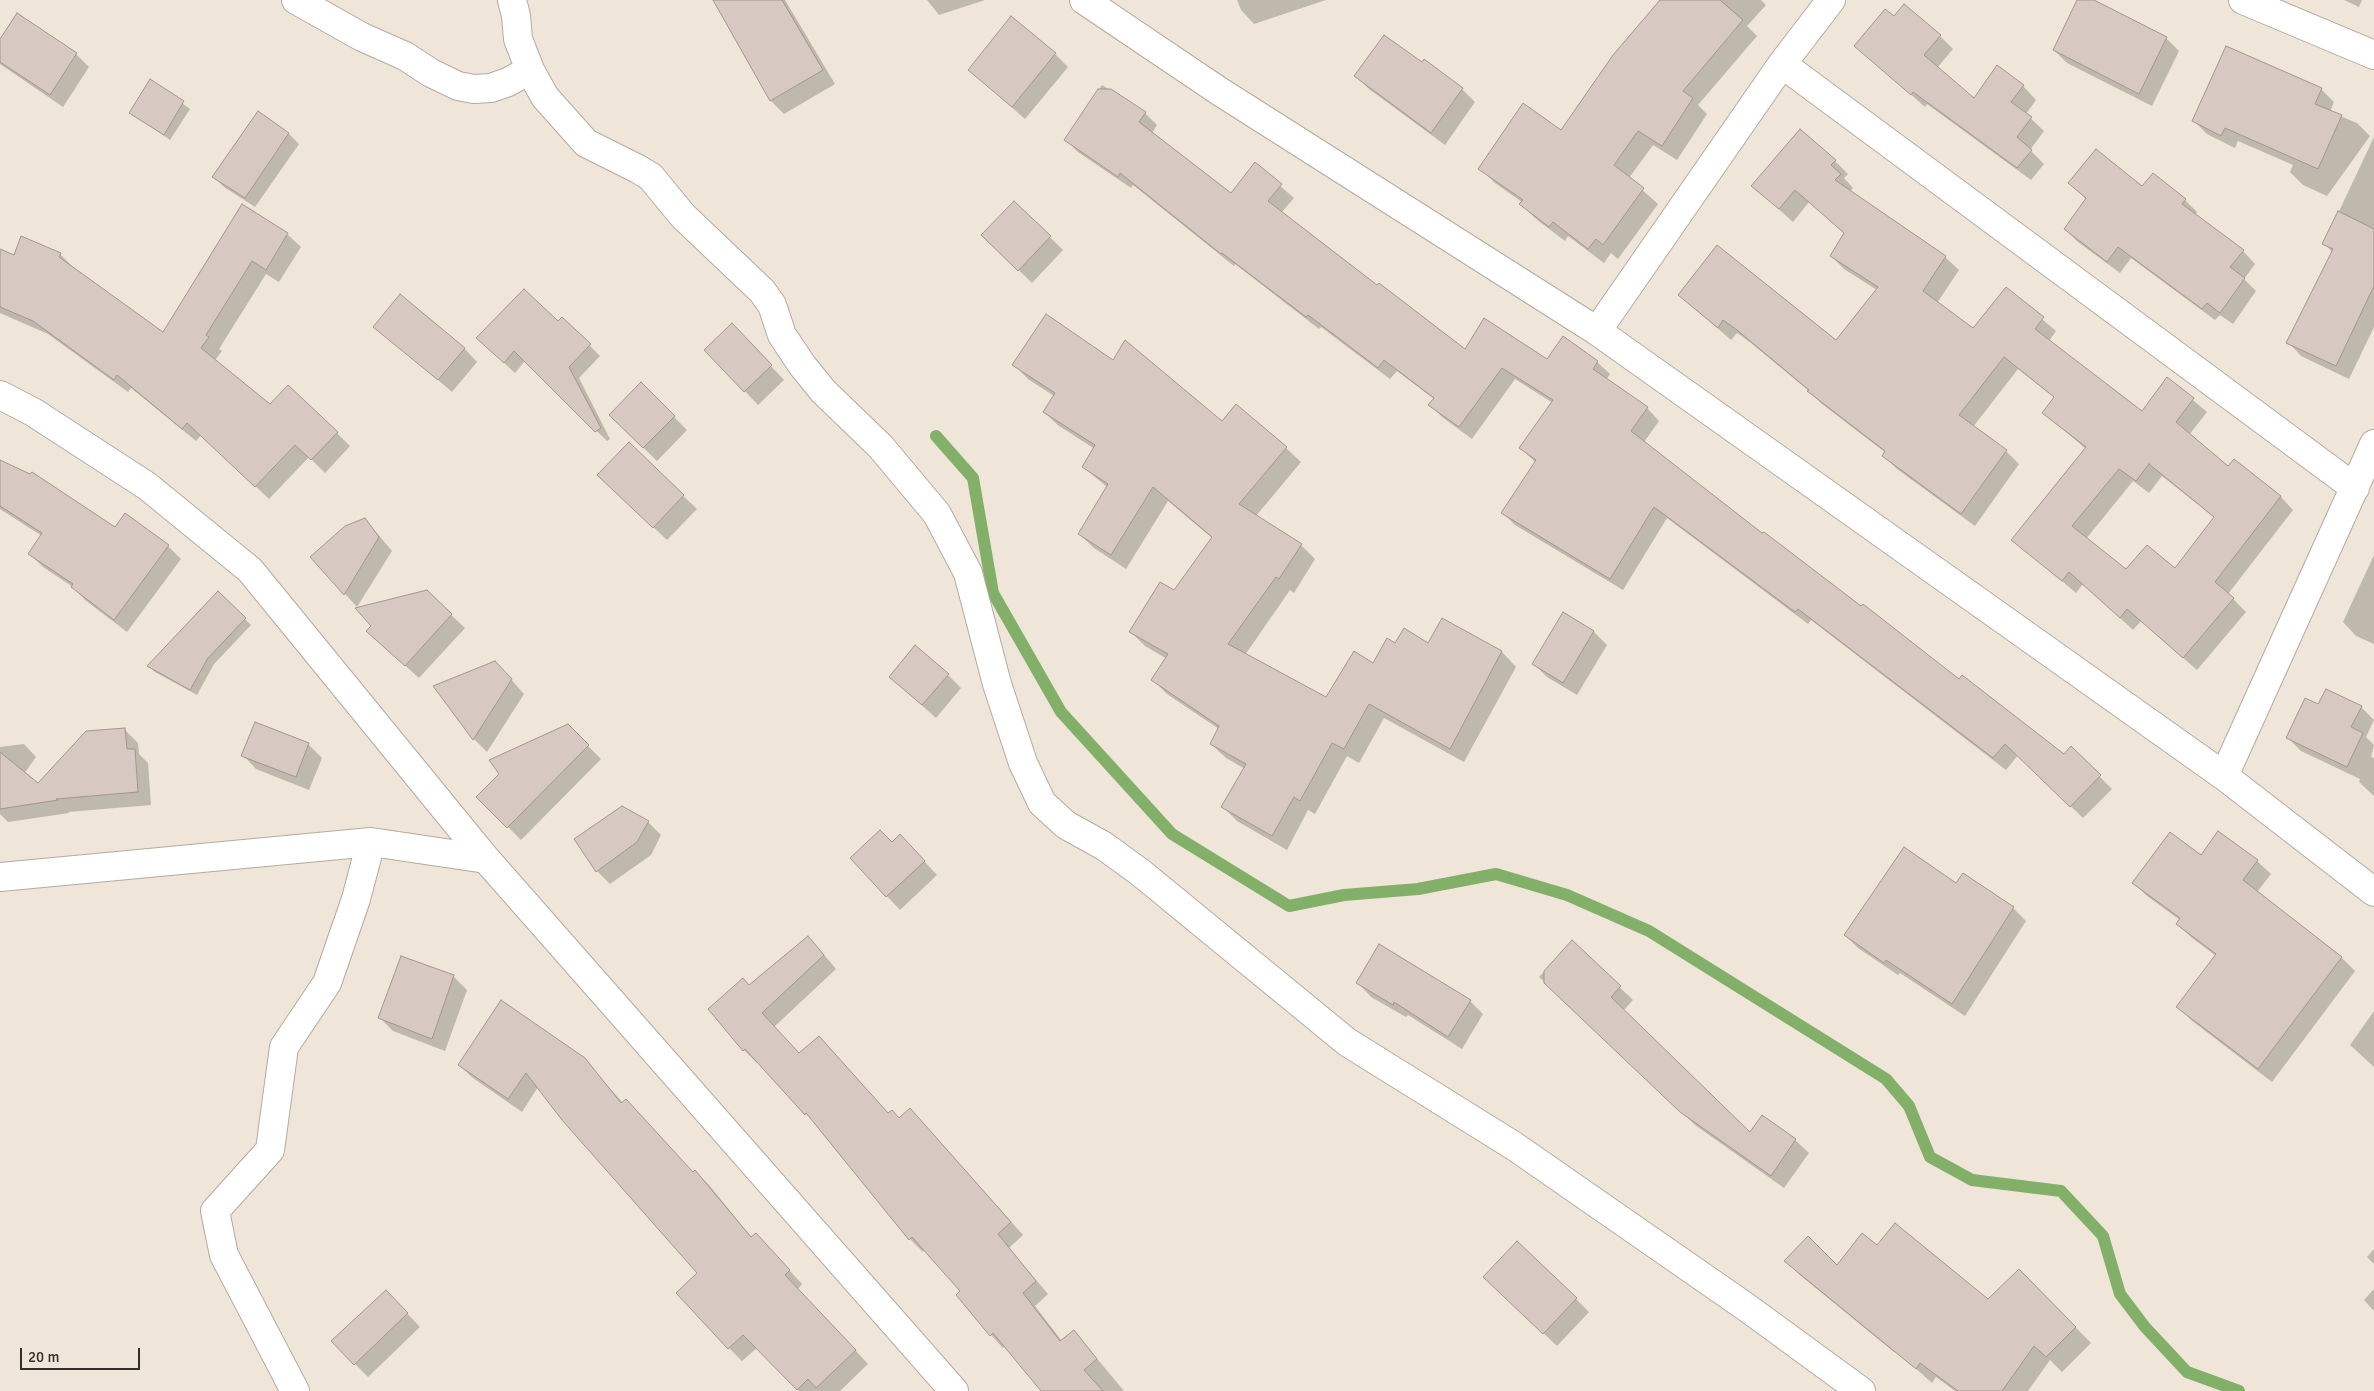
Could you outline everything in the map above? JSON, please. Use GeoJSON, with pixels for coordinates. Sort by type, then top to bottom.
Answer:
{"type":"FeatureCollection","features":[{"type":"Feature","properties":{"kind":"street"},"geometry":{"type":"LineString","coordinates":[[296,0],[362,37],[405,56],[458,86],[491,88],[508,82],[530,70]]}},
{"type":"Feature","properties":{"kind":"street"},"geometry":{"type":"LineString","coordinates":[[512,0],[516,16],[518,39],[530,70],[545,98],[586,143],[650,177],[683,216],[762,291],[772,306],[782,335],[802,366],[823,391],[881,447],[937,514],[968,574],[997,684],[1023,763],[1042,803],[1066,825],[1104,846],[1140,873],[1347,1042],[1514,1146],[1746,1307],[1861,1391]]}},
{"type":"Feature","properties":{"kind":"street"},"geometry":{"type":"LineString","coordinates":[[1084,0],[1219,91],[1597,332],[2224,776],[2374,892]]}},
{"type":"Feature","properties":{"kind":"street"},"geometry":{"type":"LineString","coordinates":[[1597,332],[1782,64],[1831,0]]}},
{"type":"Feature","properties":{"kind":"street"},"geometry":{"type":"LineString","coordinates":[[2243,0],[2374,55]]}},
{"type":"Feature","properties":{"kind":"street"},"geometry":{"type":"LineString","coordinates":[[1782,64],[2355,488]]}},
{"type":"Feature","properties":{"kind":"street"},"geometry":{"type":"LineString","coordinates":[[0,395],[33,412],[147,486],[250,570],[486,859],[954,1391]]}},
{"type":"Feature","properties":{"kind":"street"},"geometry":{"type":"LineString","coordinates":[[2224,776],[2374,444]]}},
{"type":"Feature","properties":{"kind":"street"},"geometry":{"type":"LineString","coordinates":[[0,877],[372,842],[486,859]]}},
{"type":"Feature","properties":{"kind":"street"},"geometry":{"type":"LineString","coordinates":[[295,1391],[224,1255],[215,1211],[270,1150],[284,1047],[326,983],[356,899],[372,842]]}},
{"type":"Feature","properties":{"kind":"building"},"geometry":{"type":"Polygon","coordinates":[[[713,0],[782,0],[823,70],[770,101],[713,0]]]}},
{"type":"Feature","properties":{"kind":"building"},"geometry":{"type":"Polygon","coordinates":[[[1660,0],[1720,0],[1743,20],[1683,91],[1693,98],[1662,146],[1638,131],[1614,165],[1644,188],[1603,245],[1596,239],[1588,249],[1553,222],[1549,227],[1519,204],[1523,200],[1478,169],[1523,103],[1561,130],[1613,55],[1660,0]]]}},
{"type":"Feature","properties":{"kind":"building"},"geometry":{"type":"Polygon","coordinates":[[[2077,0],[2094,0],[2167,37],[2139,94],[2053,50],[2077,0]]]}},
{"type":"Feature","properties":{"kind":"building"},"geometry":{"type":"Polygon","coordinates":[[[1904,4],[1941,35],[1924,55],[1974,98],[1997,65],[2024,85],[2011,102],[2032,117],[2017,137],[2032,150],[2017,168],[1913,92],[1911,95],[1854,46],[1885,9],[1894,16],[1904,4]]]}},
{"type":"Feature","properties":{"kind":"building"},"geometry":{"type":"Polygon","coordinates":[[[17,13],[77,53],[50,95],[0,62],[0,39],[17,13]]]}},
{"type":"Feature","properties":{"kind":"building"},"geometry":{"type":"Polygon","coordinates":[[[1011,16],[1056,53],[1012,107],[968,70],[1011,16]]]}},
{"type":"Feature","properties":{"kind":"building"},"geometry":{"type":"Polygon","coordinates":[[[1384,35],[1422,62],[1424,59],[1463,88],[1431,133],[1354,76],[1384,35]]]}},
{"type":"Feature","properties":{"kind":"building"},"geometry":{"type":"Polygon","coordinates":[[[2226,46],[2322,88],[2315,104],[2342,115],[2318,169],[2225,128],[2221,136],[2192,121],[2226,46]]]}},
{"type":"Feature","properties":{"kind":"building"},"geometry":{"type":"Polygon","coordinates":[[[150,79],[184,101],[164,135],[129,113],[150,79]]]}},
{"type":"Feature","properties":{"kind":"building"},"geometry":{"type":"Polygon","coordinates":[[[1098,89],[1111,89],[1146,112],[1139,122],[1231,193],[1255,162],[1282,184],[1268,201],[1377,285],[1379,283],[1465,349],[1484,318],[1547,359],[1563,336],[1598,361],[1593,369],[1648,407],[1631,431],[1762,533],[1764,532],[1861,606],[1863,604],[1959,679],[1962,675],[2064,754],[2071,746],[2101,775],[2070,807],[2005,744],[1993,758],[1798,609],[1795,612],[1654,507],[1610,579],[1501,513],[1536,460],[1519,448],[1553,400],[1502,368],[1459,427],[1428,405],[1434,398],[1384,360],[1378,368],[1308,315],[1306,317],[1221,254],[1120,173],[1118,177],[1064,140],[1098,89]]]}},
{"type":"Feature","properties":{"kind":"building"},"geometry":{"type":"Polygon","coordinates":[[[258,111],[289,133],[245,198],[212,177],[258,111]]]}},
{"type":"Feature","properties":{"kind":"building"},"geometry":{"type":"Polygon","coordinates":[[[1800,129],[1836,160],[1831,165],[1841,174],[1835,180],[1946,256],[1923,291],[1973,328],[2006,287],[2044,317],[2035,329],[2142,411],[2167,377],[2194,398],[2176,422],[2228,466],[2234,459],[2281,496],[2215,582],[2234,598],[2183,658],[2127,609],[2120,618],[2069,572],[2062,581],[2011,540],[2086,447],[2042,413],[2054,397],[2004,357],[1959,415],[2007,450],[1961,514],[1882,456],[1885,451],[1807,391],[1809,390],[1737,330],[1723,320],[1718,328],[1678,295],[1717,245],[1836,340],[1878,287],[1830,256],[1844,233],[1795,190],[1779,209],[1751,186],[1800,129]],[[2149,464],[2136,481],[2119,469],[2072,526],[2126,569],[2147,545],[2175,568],[2214,517],[2149,464]]]}},
{"type":"Feature","properties":{"kind":"building"},"geometry":{"type":"Polygon","coordinates":[[[2096,149],[2142,186],[2153,173],[2186,199],[2182,204],[2244,250],[2230,267],[2245,278],[2220,313],[2207,303],[2202,309],[2118,247],[2107,262],[2064,229],[2086,198],[2068,183],[2096,149]]]}},
{"type":"Feature","properties":{"kind":"building"},"geometry":{"type":"Polygon","coordinates":[[[1014,201],[1051,236],[1018,271],[981,235],[1014,201]]]}},
{"type":"Feature","properties":{"kind":"building"},"geometry":{"type":"Polygon","coordinates":[[[242,204],[288,233],[266,270],[252,261],[206,335],[209,337],[201,348],[270,404],[288,385],[338,432],[311,460],[295,445],[255,487],[187,423],[182,429],[117,375],[114,380],[33,321],[0,307],[0,249],[14,255],[21,236],[61,253],[59,257],[163,332],[242,204]]]}},
{"type":"Feature","properties":{"kind":"building"},"geometry":{"type":"Polygon","coordinates":[[[2338,211],[2374,229],[2374,286],[2336,366],[2286,343],[2333,249],[2322,244],[2338,211]]]}},
{"type":"Feature","properties":{"kind":"building"},"geometry":{"type":"Polygon","coordinates":[[[524,289],[558,321],[562,317],[591,344],[569,367],[601,428],[595,432],[514,351],[504,363],[476,338],[524,289]]]}},
{"type":"Feature","properties":{"kind":"building"},"geometry":{"type":"Polygon","coordinates":[[[400,294],[465,348],[438,380],[373,327],[400,294]]]}},
{"type":"Feature","properties":{"kind":"building"},"geometry":{"type":"Polygon","coordinates":[[[1046,314],[1113,360],[1125,340],[1222,421],[1236,404],[1287,447],[1239,504],[1302,544],[1279,579],[1276,577],[1228,644],[1326,697],[1354,651],[1373,663],[1387,638],[1395,643],[1404,628],[1428,643],[1442,618],[1502,651],[1450,749],[1369,704],[1344,749],[1332,743],[1300,801],[1294,797],[1272,836],[1221,807],[1246,764],[1210,744],[1219,726],[1151,680],[1168,654],[1129,632],[1160,582],[1174,590],[1212,537],[1153,487],[1111,555],[1078,534],[1108,484],[1082,467],[1095,445],[1043,412],[1055,393],[1012,365],[1046,314]]]}},
{"type":"Feature","properties":{"kind":"building"},"geometry":{"type":"Polygon","coordinates":[[[732,323],[772,365],[744,392],[704,350],[732,323]]]}},
{"type":"Feature","properties":{"kind":"building"},"geometry":{"type":"Polygon","coordinates":[[[641,382],[675,416],[643,448],[609,415],[641,382]]]}},
{"type":"Feature","properties":{"kind":"building"},"geometry":{"type":"Polygon","coordinates":[[[629,442],[684,495],[653,528],[597,475],[629,442]]]}},
{"type":"Feature","properties":{"kind":"building"},"geometry":{"type":"Polygon","coordinates":[[[0,460],[30,474],[32,472],[115,527],[125,513],[169,545],[114,620],[71,587],[73,584],[28,554],[42,533],[0,506],[0,460]]]}},
{"type":"Feature","properties":{"kind":"building"},"geometry":{"type":"Polygon","coordinates":[[[365,518],[379,537],[344,595],[310,557],[345,526],[365,518]]]}},
{"type":"Feature","properties":{"kind":"building"},"geometry":{"type":"Polygon","coordinates":[[[427,590],[452,614],[405,666],[366,631],[371,626],[355,608],[427,590]]]}},
{"type":"Feature","properties":{"kind":"building"},"geometry":{"type":"Polygon","coordinates":[[[218,591],[246,618],[208,658],[190,690],[147,666],[218,591]]]}},
{"type":"Feature","properties":{"kind":"building"},"geometry":{"type":"Polygon","coordinates":[[[1563,612],[1594,631],[1563,683],[1532,664],[1563,612]]]}},
{"type":"Feature","properties":{"kind":"building"},"geometry":{"type":"Polygon","coordinates":[[[915,645],[949,674],[922,705],[889,677],[915,645]]]}},
{"type":"Feature","properties":{"kind":"building"},"geometry":{"type":"Polygon","coordinates":[[[495,661],[512,679],[473,740],[433,686],[495,661]]]}},
{"type":"Feature","properties":{"kind":"building"},"geometry":{"type":"Polygon","coordinates":[[[2326,689],[2362,706],[2351,727],[2363,733],[2347,767],[2286,738],[2305,698],[2318,704],[2326,689]]]}},
{"type":"Feature","properties":{"kind":"building"},"geometry":{"type":"Polygon","coordinates":[[[255,722],[309,743],[296,777],[241,756],[255,722]]]}},
{"type":"Feature","properties":{"kind":"building"},"geometry":{"type":"Polygon","coordinates":[[[568,724],[589,745],[507,828],[476,797],[499,774],[489,760],[568,724]]]}},
{"type":"Feature","properties":{"kind":"building"},"geometry":{"type":"Polygon","coordinates":[[[125,728],[127,749],[135,749],[138,792],[56,799],[58,800],[0,809],[0,752],[38,783],[86,731],[125,728]]]}},
{"type":"Feature","properties":{"kind":"building"},"geometry":{"type":"Polygon","coordinates":[[[622,806],[649,821],[637,842],[596,872],[574,839],[622,806]]]}},
{"type":"Feature","properties":{"kind":"building"},"geometry":{"type":"Polygon","coordinates":[[[880,830],[892,842],[900,834],[925,861],[886,897],[850,858],[880,830]]]}},
{"type":"Feature","properties":{"kind":"building"},"geometry":{"type":"Polygon","coordinates":[[[2218,831],[2258,860],[2243,880],[2342,957],[2258,1069],[2176,1007],[2216,954],[2176,924],[2180,918],[2132,883],[2170,832],[2201,855],[2218,831]]]}},
{"type":"Feature","properties":{"kind":"building"},"geometry":{"type":"Polygon","coordinates":[[[1904,847],[1956,883],[1963,873],[2014,907],[1952,1004],[1886,960],[1884,963],[1844,935],[1904,847]]]}},
{"type":"Feature","properties":{"kind":"building"},"geometry":{"type":"Polygon","coordinates":[[[808,936],[824,955],[762,1013],[799,1053],[819,1036],[888,1113],[892,1110],[899,1118],[910,1108],[1011,1222],[998,1234],[1036,1281],[1023,1293],[1060,1341],[1074,1330],[1097,1359],[1084,1370],[1103,1391],[1041,1391],[993,1333],[990,1336],[956,1295],[960,1291],[912,1237],[909,1240],[806,1113],[805,1115],[745,1049],[743,1051],[708,1009],[743,978],[749,985],[808,936]]]}},
{"type":"Feature","properties":{"kind":"building"},"geometry":{"type":"Polygon","coordinates":[[[1572,940],[1621,986],[1611,997],[1750,1132],[1762,1115],[1796,1139],[1771,1176],[1680,1112],[1544,983],[1544,971],[1572,940]]]}},
{"type":"Feature","properties":{"kind":"building"},"geometry":{"type":"Polygon","coordinates":[[[1379,944],[1471,1000],[1448,1037],[1394,1002],[1393,1005],[1356,983],[1379,944]]]}},
{"type":"Feature","properties":{"kind":"building"},"geometry":{"type":"Polygon","coordinates":[[[401,956],[454,975],[432,1039],[378,1018],[401,956]]]}},
{"type":"Feature","properties":{"kind":"building"},"geometry":{"type":"Polygon","coordinates":[[[501,1000],[585,1058],[621,1103],[626,1099],[693,1172],[695,1170],[751,1237],[756,1233],[790,1270],[785,1275],[856,1350],[816,1388],[808,1379],[797,1390],[743,1335],[728,1349],[676,1293],[697,1273],[562,1120],[526,1073],[508,1099],[458,1065],[501,1000]]]}},
{"type":"Feature","properties":{"kind":"building"},"geometry":{"type":"Polygon","coordinates":[[[1895,1223],[1988,1299],[2019,1269],[2076,1327],[2046,1357],[2034,1346],[2002,1391],[1958,1391],[1920,1363],[1916,1369],[1784,1261],[1808,1236],[1837,1265],[1862,1233],[1877,1245],[1895,1223]]]}},
{"type":"Feature","properties":{"kind":"building"},"geometry":{"type":"Polygon","coordinates":[[[1517,1241],[1577,1298],[1543,1334],[1483,1277],[1517,1241]]]}},
{"type":"Feature","properties":{"kind":"building"},"geometry":{"type":"Polygon","coordinates":[[[386,1290],[408,1313],[354,1365],[331,1341],[386,1290]]]}},
{"type":"Feature","properties":{"kind":"waterway"},"geometry":{"type":"LineString","coordinates":[[936,436],[973,478],[993,593],[1061,712],[1172,834],[1289,906],[1344,895],[1418,889],[1496,874],[1567,895],[1649,931],[1886,1079],[1909,1106],[1930,1157],[1972,1180],[2061,1191],[2103,1236],[2120,1294],[2145,1327],[2187,1372],[2239,1391]]}}]}
